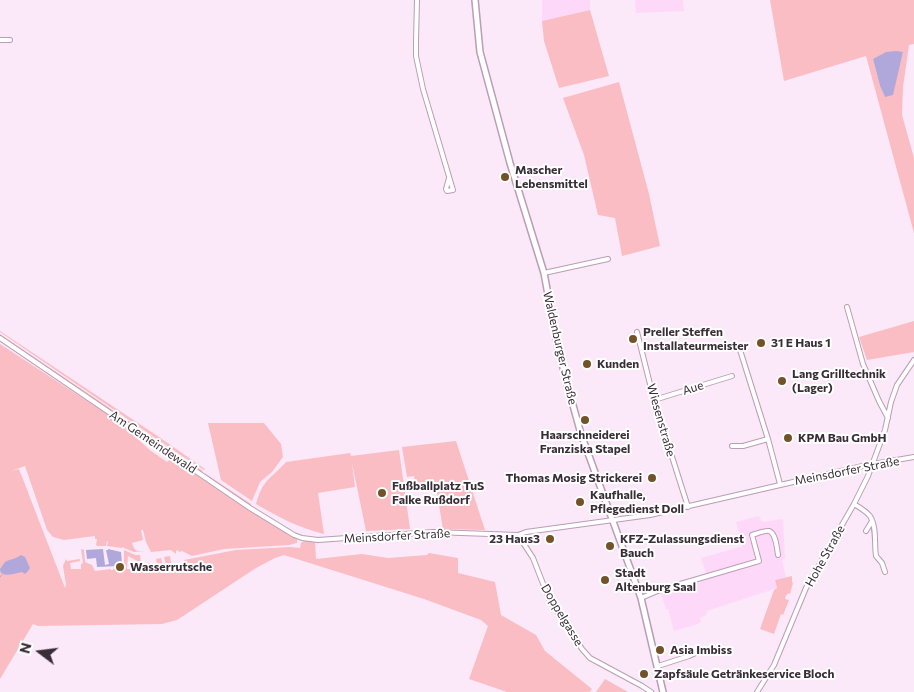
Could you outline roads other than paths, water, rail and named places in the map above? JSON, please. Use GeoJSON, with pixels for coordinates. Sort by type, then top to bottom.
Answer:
{"type":"FeatureCollection","features":[{"type":"Feature","properties":{"kind":"main road","name":"Waldenburger Straße"},"geometry":{"type":"LineString","coordinates":[[475,0],[480,52],[510,163],[544,273],[568,391],[641,598],[664,692]]}},
{"type":"Feature","properties":{"kind":"street"},"geometry":{"type":"LineString","coordinates":[[417,0],[416,56],[423,89],[449,178]]}},
{"type":"Feature","properties":{"kind":"street"},"geometry":{"type":"LineString","coordinates":[[0,40],[10,40]]}},
{"type":"Feature","properties":{"kind":"street"},"geometry":{"type":"LineString","coordinates":[[544,273],[608,259]]}},
{"type":"Feature","properties":{"kind":"street"},"geometry":{"type":"LineString","coordinates":[[847,307],[863,364],[888,418]]}},
{"type":"Feature","properties":{"kind":"street","name":"Wiesenstraße"},"geometry":{"type":"LineString","coordinates":[[637,332],[654,400],[688,507]]}},
{"type":"Feature","properties":{"kind":"street","name":"Am Gemeindewald"},"geometry":{"type":"LineString","coordinates":[[0,338],[264,517],[294,534],[309,539]]}},
{"type":"Feature","properties":{"kind":"street","name":"Meinsdorfer Straße"},"geometry":{"type":"LineString","coordinates":[[740,350],[780,484]]}},
{"type":"Feature","properties":{"kind":"street","name":"Hohe Straße"},"geometry":{"type":"LineString","coordinates":[[757,692],[774,665],[806,588],[868,476],[883,436],[897,384],[914,360]]}},
{"type":"Feature","properties":{"kind":"street","name":"Aue"},"geometry":{"type":"LineString","coordinates":[[654,400],[732,376]]}},
{"type":"Feature","properties":{"kind":"street"},"geometry":{"type":"LineString","coordinates":[[732,446],[743,446],[768,439]]}},
{"type":"Feature","properties":{"kind":"street","name":"Meinsdorfer Straße"},"geometry":{"type":"LineString","coordinates":[[309,539],[332,540],[433,532],[518,535],[526,532],[650,515],[780,484],[914,457]]}},
{"type":"Feature","properties":{"kind":"street"},"geometry":{"type":"LineString","coordinates":[[854,504],[871,518],[874,529],[876,556],[882,563],[885,572]]}},
{"type":"Feature","properties":{"kind":"street"},"geometry":{"type":"LineString","coordinates":[[866,531],[872,521]]}},
{"type":"Feature","properties":{"kind":"street"},"geometry":{"type":"LineString","coordinates":[[641,598],[660,590],[759,561],[752,534],[772,532],[778,555]]}},
{"type":"Feature","properties":{"kind":"street","name":"Doppelgasse"},"geometry":{"type":"LineString","coordinates":[[518,535],[532,558],[549,599],[582,649],[590,658],[651,692]]}},
{"type":"Feature","properties":{"kind":"street"},"geometry":{"type":"LineString","coordinates":[[658,666],[700,651]]}},
{"type":"Feature","properties":{"kind":"place","name":"Mascher Lebensmittel"},"geometry":{"type":"Point","coordinates":[505,177]}},
{"type":"Feature","properties":{"kind":"place","name":"Preller Steffen Installateurmeister"},"geometry":{"type":"Point","coordinates":[633,339]}},
{"type":"Feature","properties":{"kind":"place","name":"31 E Haus 1"},"geometry":{"type":"Point","coordinates":[761,343]}},
{"type":"Feature","properties":{"kind":"place","name":"Kunden"},"geometry":{"type":"Point","coordinates":[587,364]}},
{"type":"Feature","properties":{"kind":"place","name":"Lang Grilltechnik (Lager)"},"geometry":{"type":"Point","coordinates":[782,381]}},
{"type":"Feature","properties":{"kind":"place","name":"Haarschneiderei Franziska Stapel"},"geometry":{"type":"Point","coordinates":[585,420]}},
{"type":"Feature","properties":{"kind":"place","name":"KPM Bau GmbH"},"geometry":{"type":"Point","coordinates":[788,438]}},
{"type":"Feature","properties":{"kind":"place","name":"Thomas Mosig Strickerei"},"geometry":{"type":"Point","coordinates":[652,478]}},
{"type":"Feature","properties":{"kind":"place","name":"Fußballplatz TuS Falke Rußdorf"},"geometry":{"type":"Point","coordinates":[382,493]}},
{"type":"Feature","properties":{"kind":"place","name":"Kaufhalle, Pflegedienst Doll"},"geometry":{"type":"Point","coordinates":[580,502]}},
{"type":"Feature","properties":{"kind":"place","name":"23 Haus3"},"geometry":{"type":"Point","coordinates":[550,539]}},
{"type":"Feature","properties":{"kind":"place","name":"KFZ-Zulassungsdienst Bauch"},"geometry":{"type":"Point","coordinates":[610,546]}},
{"type":"Feature","properties":{"kind":"place","name":"Wasserrutsche"},"geometry":{"type":"Point","coordinates":[120,567]}},
{"type":"Feature","properties":{"kind":"place","name":"Stadt Altenburg Saal"},"geometry":{"type":"Point","coordinates":[605,580]}},
{"type":"Feature","properties":{"kind":"place","name":"Asia Imbiss"},"geometry":{"type":"Point","coordinates":[660,650]}},
{"type":"Feature","properties":{"kind":"place","name":"Zapfsäule Getränkeservice Bloch"},"geometry":{"type":"Point","coordinates":[644,674]}}]}
